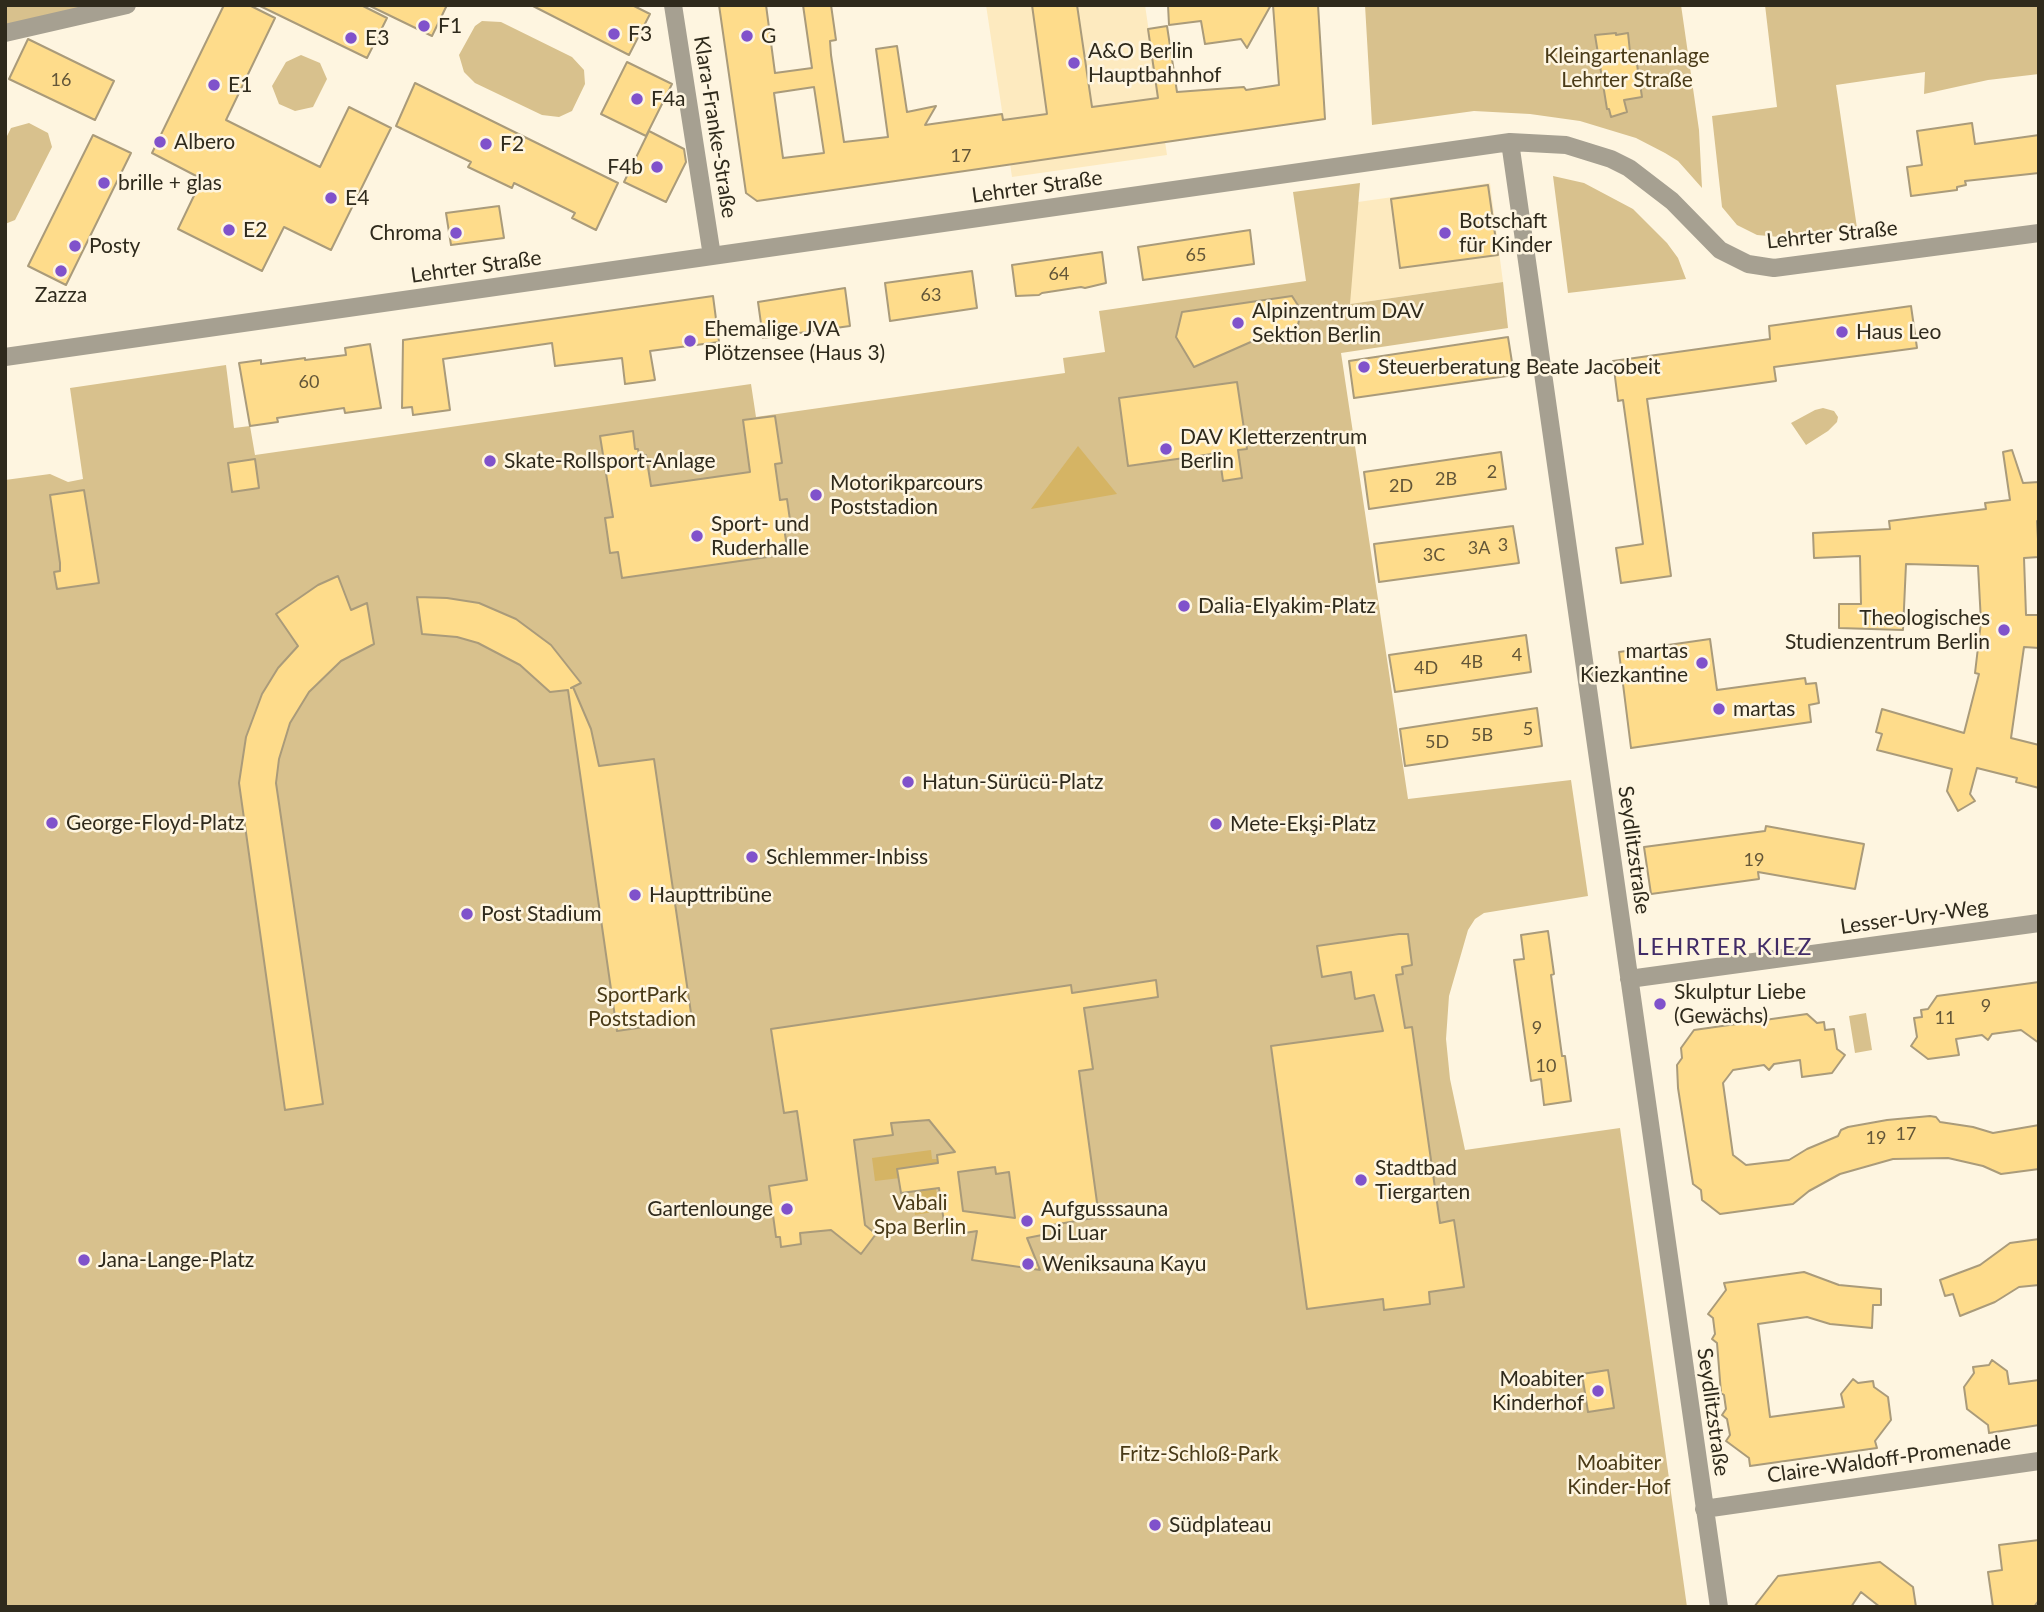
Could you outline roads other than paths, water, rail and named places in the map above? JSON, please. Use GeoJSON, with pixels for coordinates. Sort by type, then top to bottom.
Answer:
{"type":"FeatureCollection","features":[{"type":"Feature","properties":{"kind":"street"},"geometry":{"type":"LineString","coordinates":[[5,33],[127,5]]}},
{"type":"Feature","properties":{"kind":"street","name":"Klara-Franke-Straße"},"geometry":{"type":"LineString","coordinates":[[673,5],[712,256]]}},
{"type":"Feature","properties":{"kind":"street","name":"Lehrter Straße"},"geometry":{"type":"LineString","coordinates":[[5,357],[1510,142],[1566,145],[1629,167],[1672,201],[1720,250],[1748,264],[1774,268],[2039,233]]}},
{"type":"Feature","properties":{"kind":"street","name":"Seydlitzstraße"},"geometry":{"type":"LineString","coordinates":[[1510,142],[1719,1607]]}},
{"type":"Feature","properties":{"kind":"street","name":"Lesser-Ury-Weg"},"geometry":{"type":"LineString","coordinates":[[1629,979],[2039,923]]}},
{"type":"Feature","properties":{"kind":"street","name":"Claire-Waldoff-Promenade"},"geometry":{"type":"LineString","coordinates":[[1704,1509],[2039,1461]]}},
{"type":"Feature","properties":{"kind":"place","name":"F1"},"geometry":{"type":"Point","coordinates":[424,26]}},
{"type":"Feature","properties":{"kind":"place","name":"F3"},"geometry":{"type":"Point","coordinates":[614,34]}},
{"type":"Feature","properties":{"kind":"place","name":"G"},"geometry":{"type":"Point","coordinates":[747,36]}},
{"type":"Feature","properties":{"kind":"place","name":"E3"},"geometry":{"type":"Point","coordinates":[351,38]}},
{"type":"Feature","properties":{"kind":"place","name":"A&O Berlin Hauptbahnhof"},"geometry":{"type":"Point","coordinates":[1074,63]}},
{"type":"Feature","properties":{"kind":"place","name":"E1"},"geometry":{"type":"Point","coordinates":[214,85]}},
{"type":"Feature","properties":{"kind":"place","name":"F4a"},"geometry":{"type":"Point","coordinates":[637,99]}},
{"type":"Feature","properties":{"kind":"place","name":"Albero"},"geometry":{"type":"Point","coordinates":[160,142]}},
{"type":"Feature","properties":{"kind":"place","name":"F2"},"geometry":{"type":"Point","coordinates":[486,144]}},
{"type":"Feature","properties":{"kind":"place","name":"F4b"},"geometry":{"type":"Point","coordinates":[657,167]}},
{"type":"Feature","properties":{"kind":"place","name":"brille + glas"},"geometry":{"type":"Point","coordinates":[104,183]}},
{"type":"Feature","properties":{"kind":"place","name":"E4"},"geometry":{"type":"Point","coordinates":[331,198]}},
{"type":"Feature","properties":{"kind":"place","name":"E2"},"geometry":{"type":"Point","coordinates":[229,230]}},
{"type":"Feature","properties":{"kind":"place","name":"Chroma"},"geometry":{"type":"Point","coordinates":[456,233]}},
{"type":"Feature","properties":{"kind":"place","name":"Botschaft für Kinder"},"geometry":{"type":"Point","coordinates":[1445,233]}},
{"type":"Feature","properties":{"kind":"place","name":"Posty"},"geometry":{"type":"Point","coordinates":[75,246]}},
{"type":"Feature","properties":{"kind":"place","name":"Zazza"},"geometry":{"type":"Point","coordinates":[61,271]}},
{"type":"Feature","properties":{"kind":"place","name":"Alpinzentrum DAV Sektion Berlin"},"geometry":{"type":"Point","coordinates":[1238,323]}},
{"type":"Feature","properties":{"kind":"place","name":"Haus Leo"},"geometry":{"type":"Point","coordinates":[1842,332]}},
{"type":"Feature","properties":{"kind":"place","name":"Ehemalige JVA Plötzensee (Haus 3)"},"geometry":{"type":"Point","coordinates":[690,341]}},
{"type":"Feature","properties":{"kind":"place","name":"Steuerberatung Beate Jacobeit"},"geometry":{"type":"Point","coordinates":[1364,367]}},
{"type":"Feature","properties":{"kind":"place","name":"DAV Kletterzentrum Berlin"},"geometry":{"type":"Point","coordinates":[1166,449]}},
{"type":"Feature","properties":{"kind":"place","name":"Skate-Rollsport-Anlage"},"geometry":{"type":"Point","coordinates":[490,461]}},
{"type":"Feature","properties":{"kind":"place","name":"Motorikparcours Poststadion"},"geometry":{"type":"Point","coordinates":[816,495]}},
{"type":"Feature","properties":{"kind":"place","name":"Sport- und Ruderhalle"},"geometry":{"type":"Point","coordinates":[697,536]}},
{"type":"Feature","properties":{"kind":"place","name":"Dalia-Elyakim-Platz"},"geometry":{"type":"Point","coordinates":[1184,606]}},
{"type":"Feature","properties":{"kind":"place","name":"Theologisches Studienzentrum Berlin"},"geometry":{"type":"Point","coordinates":[2004,630]}},
{"type":"Feature","properties":{"kind":"place","name":"martas Kiezkantine"},"geometry":{"type":"Point","coordinates":[1702,663]}},
{"type":"Feature","properties":{"kind":"place","name":"martas"},"geometry":{"type":"Point","coordinates":[1719,709]}},
{"type":"Feature","properties":{"kind":"place","name":"Hatun-Sürücü-Platz"},"geometry":{"type":"Point","coordinates":[908,782]}},
{"type":"Feature","properties":{"kind":"place","name":"George-Floyd-Platz"},"geometry":{"type":"Point","coordinates":[52,823]}},
{"type":"Feature","properties":{"kind":"place","name":"Mete-Ekşi-Platz"},"geometry":{"type":"Point","coordinates":[1216,824]}},
{"type":"Feature","properties":{"kind":"place","name":"Schlemmer-Inbiss"},"geometry":{"type":"Point","coordinates":[752,857]}},
{"type":"Feature","properties":{"kind":"place","name":"Haupttribüne"},"geometry":{"type":"Point","coordinates":[635,895]}},
{"type":"Feature","properties":{"kind":"place","name":"Post Stadium"},"geometry":{"type":"Point","coordinates":[467,914]}},
{"type":"Feature","properties":{"kind":"place","name":"Skulptur Liebe (Gewächs)"},"geometry":{"type":"Point","coordinates":[1660,1004]}},
{"type":"Feature","properties":{"kind":"place","name":"Stadtbad Tiergarten"},"geometry":{"type":"Point","coordinates":[1361,1180]}},
{"type":"Feature","properties":{"kind":"place","name":"Gartenlounge"},"geometry":{"type":"Point","coordinates":[787,1209]}},
{"type":"Feature","properties":{"kind":"place","name":"Aufgusssauna Di Luar"},"geometry":{"type":"Point","coordinates":[1027,1221]}},
{"type":"Feature","properties":{"kind":"place","name":"Jana-Lange-Platz"},"geometry":{"type":"Point","coordinates":[84,1260]}},
{"type":"Feature","properties":{"kind":"place","name":"Weniksauna Kayu"},"geometry":{"type":"Point","coordinates":[1028,1264]}},
{"type":"Feature","properties":{"kind":"place","name":"Moabiter Kinderhof"},"geometry":{"type":"Point","coordinates":[1598,1391]}},
{"type":"Feature","properties":{"kind":"place","name":"Südplateau"},"geometry":{"type":"Point","coordinates":[1155,1525]}},
{"type":"Feature","properties":{"kind":"district","name":"LEHRTER KIEZ"},"geometry":{"type":"Point","coordinates":[1725,948]}},
{"type":"Feature","properties":{"kind":"park label","name":"Kleingartenanlage Lehrter Straße"},"geometry":{"type":"Point","coordinates":[1627,68]}},
{"type":"Feature","properties":{"kind":"park label","name":"SportPark Poststadion"},"geometry":{"type":"Point","coordinates":[642,1007]}},
{"type":"Feature","properties":{"kind":"park label","name":"Vabali Spa Berlin"},"geometry":{"type":"Point","coordinates":[920,1215]}},
{"type":"Feature","properties":{"kind":"park label","name":"Fritz-Schloß-Park"},"geometry":{"type":"Point","coordinates":[1199,1454]}},
{"type":"Feature","properties":{"kind":"park label","name":"Moabiter Kinder-Hof"},"geometry":{"type":"Point","coordinates":[1619,1475]}}]}
